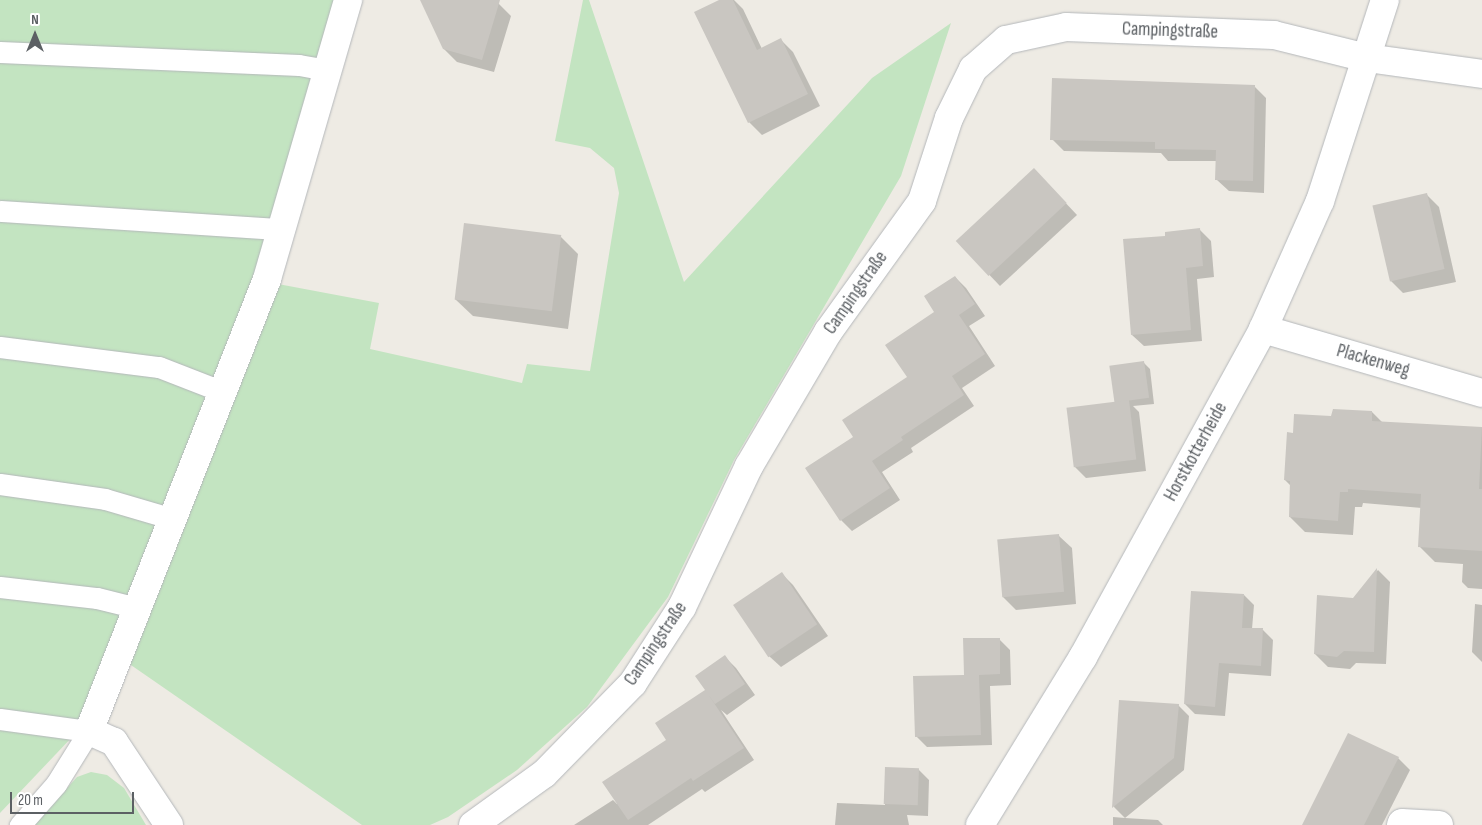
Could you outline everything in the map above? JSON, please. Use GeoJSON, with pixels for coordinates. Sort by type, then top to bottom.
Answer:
{"type":"FeatureCollection","features":[{"type":"Feature","properties":{"kind":"street"},"geometry":{"type":"LineString","coordinates":[[169,825],[114,742],[89,731],[267,279],[348,0]]}},
{"type":"Feature","properties":{"kind":"street","name":"Horstkotterheide"},"geometry":{"type":"LineString","coordinates":[[980,825],[1083,657],[1263,329],[1320,201],[1385,0]]}},
{"type":"Feature","properties":{"kind":"street","name":"Campingstraße"},"geometry":{"type":"LineString","coordinates":[[473,825],[544,774],[633,683],[682,607],[749,466],[828,332],[922,201],[949,118],[973,69],[1006,40],[1066,27],[1274,35],[1367,58]]}},
{"type":"Feature","properties":{"kind":"street"},"geometry":{"type":"LineString","coordinates":[[1367,58],[1482,74]]}},
{"type":"Feature","properties":{"kind":"street","name":"Plackenweg"},"geometry":{"type":"LineString","coordinates":[[1263,329],[1482,394]]}},
{"type":"Feature","properties":{"kind":"street"},"geometry":{"type":"LineString","coordinates":[[1401,825],[1402,823],[1439,825]]}},
{"type":"Feature","properties":{"kind":"lane"},"geometry":{"type":"LineString","coordinates":[[0,52],[299,65],[328,70]]}},
{"type":"Feature","properties":{"kind":"lane"},"geometry":{"type":"LineString","coordinates":[[0,211],[282,229]]}},
{"type":"Feature","properties":{"kind":"lane"},"geometry":{"type":"LineString","coordinates":[[0,347],[159,368],[223,392]]}},
{"type":"Feature","properties":{"kind":"lane"},"geometry":{"type":"LineString","coordinates":[[0,484],[105,499],[173,518]]}},
{"type":"Feature","properties":{"kind":"lane"},"geometry":{"type":"LineString","coordinates":[[0,586],[97,598],[137,608]]}},
{"type":"Feature","properties":{"kind":"lane"},"geometry":{"type":"LineString","coordinates":[[0,719],[89,731],[56,784],[20,825]]}},
{"type":"Feature","properties":{"kind":"green space"},"geometry":{"type":"Polygon","coordinates":[[[0,0],[338,0],[260,278],[74,735],[0,813],[0,0]]]}},
{"type":"Feature","properties":{"kind":"green space"},"geometry":{"type":"Polygon","coordinates":[[[583,0],[589,0],[684,282],[872,78],[951,23],[901,176],[734,460],[668,597],[587,707],[517,770],[448,817],[430,825],[362,825],[128,663],[278,284],[379,303],[370,349],[522,383],[527,364],[590,371],[619,193],[614,168],[590,148],[555,141],[583,0]]]}},
{"type":"Feature","properties":{"kind":"green space"},"geometry":{"type":"Polygon","coordinates":[[[91,772],[107,775],[124,788],[146,825],[34,825],[77,777],[91,772]]]}},
{"type":"Feature","properties":{"kind":"building"},"geometry":{"type":"Polygon","coordinates":[[[420,0],[500,0],[482,60],[443,49],[420,0]]]}},
{"type":"Feature","properties":{"kind":"building"},"geometry":{"type":"Polygon","coordinates":[[[719,0],[733,0],[757,50],[781,38],[808,94],[748,123],[694,12],[719,0]]]}},
{"type":"Feature","properties":{"kind":"building"},"geometry":{"type":"Polygon","coordinates":[[[1052,78],[1255,85],[1253,181],[1215,180],[1216,150],[1155,149],[1155,142],[1050,140],[1052,78]]]}},
{"type":"Feature","properties":{"kind":"building"},"geometry":{"type":"Polygon","coordinates":[[[1034,168],[1067,203],[988,276],[956,241],[1034,168]]]}},
{"type":"Feature","properties":{"kind":"building"},"geometry":{"type":"Polygon","coordinates":[[[1427,193],[1445,269],[1390,282],[1372,206],[1427,193]]]}},
{"type":"Feature","properties":{"kind":"building"},"geometry":{"type":"Polygon","coordinates":[[[464,223],[561,235],[552,311],[455,299],[464,223]]]}},
{"type":"Feature","properties":{"kind":"building"},"geometry":{"type":"Polygon","coordinates":[[[1200,228],[1203,266],[1186,268],[1191,330],[1131,335],[1123,239],[1165,236],[1165,232],[1200,228]]]}},
{"type":"Feature","properties":{"kind":"building"},"geometry":{"type":"Polygon","coordinates":[[[955,276],[975,304],[959,315],[985,354],[952,376],[964,395],[901,437],[903,440],[872,461],[890,488],[840,521],[805,468],[853,437],[842,420],[907,377],[885,345],[934,312],[924,296],[955,276]]]}},
{"type":"Feature","properties":{"kind":"building"},"geometry":{"type":"Polygon","coordinates":[[[1144,361],[1149,398],[1114,403],[1109,366],[1144,361]]]}},
{"type":"Feature","properties":{"kind":"building"},"geometry":{"type":"Polygon","coordinates":[[[1129,400],[1136,460],[1074,467],[1066,408],[1129,400]]]}},
{"type":"Feature","properties":{"kind":"building"},"geometry":{"type":"Polygon","coordinates":[[[1333,409],[1372,411],[1372,421],[1482,427],[1479,489],[1482,489],[1482,551],[1418,547],[1421,494],[1348,489],[1348,492],[1340,492],[1338,521],[1289,517],[1290,481],[1284,480],[1287,432],[1293,433],[1294,414],[1331,416],[1333,409]]]}},
{"type":"Feature","properties":{"kind":"building"},"geometry":{"type":"Polygon","coordinates":[[[1059,534],[1064,592],[1002,597],[997,539],[1059,534]]]}},
{"type":"Feature","properties":{"kind":"building"},"geometry":{"type":"Polygon","coordinates":[[[1377,568],[1374,652],[1344,651],[1337,657],[1314,654],[1317,595],[1353,598],[1377,568]]]}},
{"type":"Feature","properties":{"kind":"building"},"geometry":{"type":"Polygon","coordinates":[[[782,572],[817,624],[768,657],[733,605],[782,572]]]}},
{"type":"Feature","properties":{"kind":"building"},"geometry":{"type":"Polygon","coordinates":[[[1191,591],[1244,594],[1242,628],[1263,628],[1261,666],[1219,663],[1215,707],[1184,704],[1191,591]]]}},
{"type":"Feature","properties":{"kind":"building"},"geometry":{"type":"Polygon","coordinates":[[[963,638],[1000,638],[1000,674],[979,675],[981,735],[915,737],[913,676],[964,675],[963,638]]]}},
{"type":"Feature","properties":{"kind":"building"},"geometry":{"type":"Polygon","coordinates":[[[725,655],[745,684],[715,704],[708,694],[744,748],[693,781],[691,778],[628,820],[602,782],[666,740],[655,723],[705,690],[695,676],[725,655]]]}},
{"type":"Feature","properties":{"kind":"building"},"geometry":{"type":"Polygon","coordinates":[[[1119,700],[1179,704],[1174,758],[1112,808],[1119,700]]]}},
{"type":"Feature","properties":{"kind":"building"},"geometry":{"type":"Polygon","coordinates":[[[1348,733],[1399,757],[1364,825],[1302,825],[1348,733]]]}},
{"type":"Feature","properties":{"kind":"building"},"geometry":{"type":"Polygon","coordinates":[[[885,767],[919,768],[918,805],[884,804],[885,767]]]}}]}
